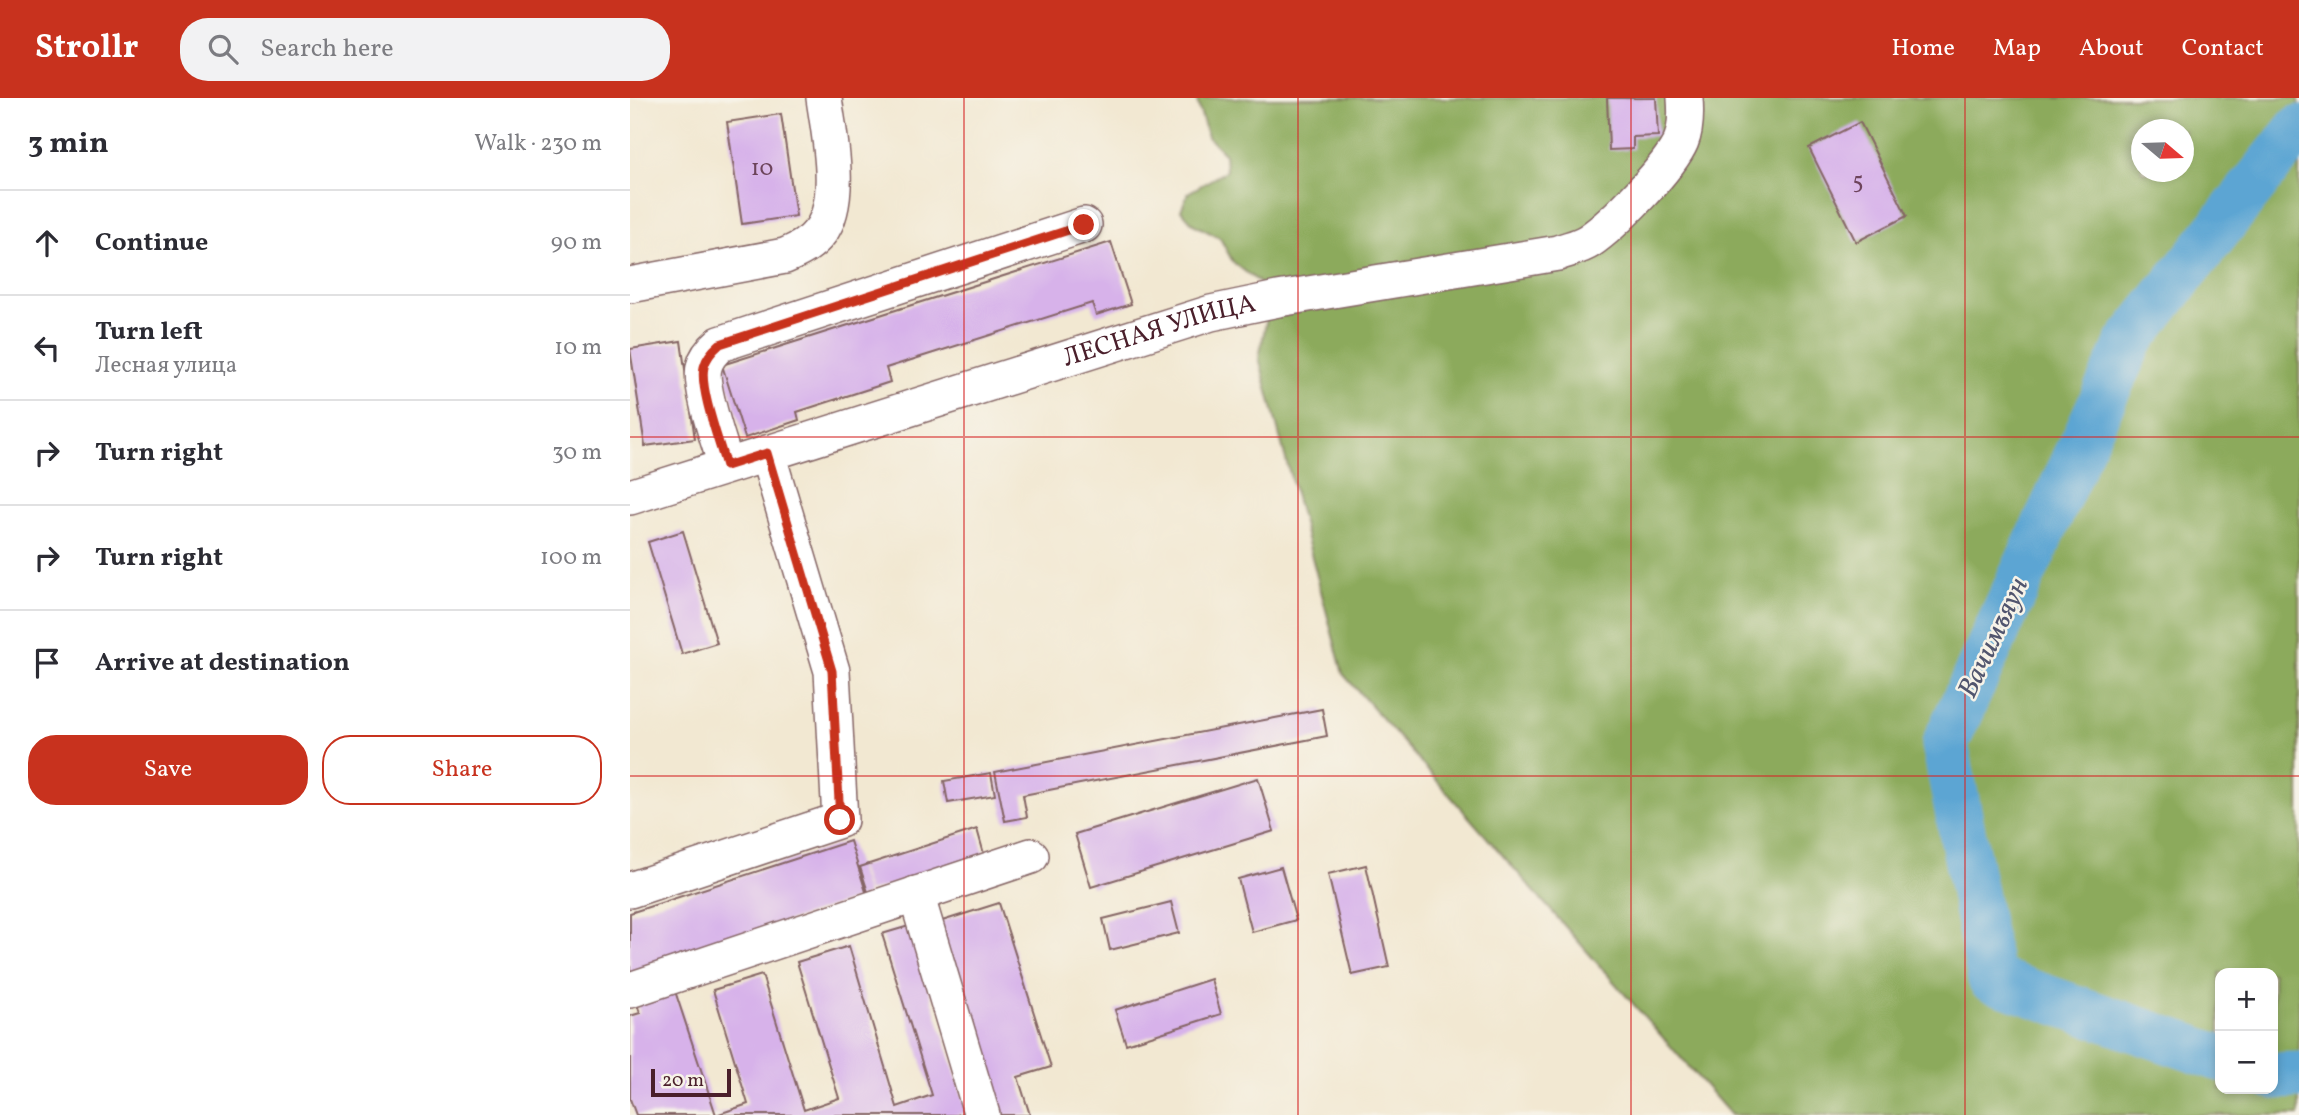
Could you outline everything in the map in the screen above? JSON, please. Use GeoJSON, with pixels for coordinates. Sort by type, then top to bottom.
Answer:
{"type":"FeatureCollection","features":[{"type":"Feature","properties":{"kind":"street"},"geometry":{"type":"LineString","coordinates":[[630,285],[785,256],[803,248],[822,230],[831,209],[834,176],[824,98]]}},
{"type":"Feature","properties":{"kind":"street","name":"ЛЕСНАЯ УЛИЦА"},"geometry":{"type":"LineString","coordinates":[[630,497],[1210,313],[1278,299],[1558,253],[1586,243],[1610,226],[1671,159],[1682,139],[1685,98]]}},
{"type":"Feature","properties":{"kind":"street"},"geometry":{"type":"LineString","coordinates":[[726,466],[704,385],[704,367],[720,344],[1084,225]]}},
{"type":"Feature","properties":{"kind":"street"},"geometry":{"type":"LineString","coordinates":[[630,890],[840,820],[832,671],[767,453]]}},
{"type":"Feature","properties":{"kind":"street"},"geometry":{"type":"LineString","coordinates":[[630,990],[1031,856]]}},
{"type":"Feature","properties":{"kind":"street"},"geometry":{"type":"LineString","coordinates":[[916,894],[982,1115]]}},
{"type":"Feature","properties":{"kind":"green space"},"geometry":{"type":"Polygon","coordinates":[[[1196,98],[2299,98],[2299,1115],[1731,1115],[1343,674],[1259,358],[1268,312],[1260,283],[1233,262],[1220,238],[1193,224],[1181,210],[1188,193],[1226,171],[1225,154],[1208,137],[1196,98]]]}},
{"type":"Feature","properties":{"kind":"building"},"geometry":{"type":"Polygon","coordinates":[[[1607,98],[1656,98],[1658,136],[1633,137],[1633,149],[1609,150],[1607,98]]]}},
{"type":"Feature","properties":{"kind":"building"},"geometry":{"type":"Polygon","coordinates":[[[781,114],[796,216],[742,224],[727,122],[781,114]]]}},
{"type":"Feature","properties":{"kind":"building"},"geometry":{"type":"Polygon","coordinates":[[[1860,122],[1907,216],[1856,242],[1809,148],[1860,122]]]}},
{"type":"Feature","properties":{"kind":"building"},"geometry":{"type":"Polygon","coordinates":[[[1111,242],[1131,304],[1096,315],[1092,303],[886,368],[890,382],[797,412],[799,420],[745,438],[722,365],[1111,242]]]}},
{"type":"Feature","properties":{"kind":"building"},"geometry":{"type":"Polygon","coordinates":[[[681,341],[695,439],[645,446],[630,349],[681,341]]]}},
{"type":"Feature","properties":{"kind":"building"},"geometry":{"type":"Polygon","coordinates":[[[683,531],[717,643],[682,654],[648,542],[683,531]]]}},
{"type":"Feature","properties":{"kind":"building"},"geometry":{"type":"Polygon","coordinates":[[[1322,709],[1327,736],[1023,795],[1027,817],[1005,821],[995,772],[1322,709]]]}},
{"type":"Feature","properties":{"kind":"building"},"geometry":{"type":"Polygon","coordinates":[[[991,773],[995,795],[948,803],[944,781],[991,773]]]}},
{"type":"Feature","properties":{"kind":"building"},"geometry":{"type":"Polygon","coordinates":[[[1258,778],[1274,831],[1091,887],[1075,834],[1258,778]]]}},
{"type":"Feature","properties":{"kind":"building"},"geometry":{"type":"Polygon","coordinates":[[[977,829],[984,854],[868,892],[860,867],[977,829]]]}},
{"type":"Feature","properties":{"kind":"building"},"geometry":{"type":"Polygon","coordinates":[[[850,841],[867,895],[630,973],[630,913],[850,841]]]}},
{"type":"Feature","properties":{"kind":"building"},"geometry":{"type":"Polygon","coordinates":[[[1366,865],[1389,967],[1352,975],[1328,874],[1366,865]]]}},
{"type":"Feature","properties":{"kind":"building"},"geometry":{"type":"Polygon","coordinates":[[[1281,867],[1296,920],[1252,932],[1238,879],[1281,867]]]}},
{"type":"Feature","properties":{"kind":"building"},"geometry":{"type":"Polygon","coordinates":[[[1171,902],[1179,933],[1110,950],[1103,919],[1171,902]]]}},
{"type":"Feature","properties":{"kind":"building"},"geometry":{"type":"Polygon","coordinates":[[[999,903],[1051,1067],[1018,1077],[1030,1115],[998,1115],[936,923],[999,903]]]}},
{"type":"Feature","properties":{"kind":"building"},"geometry":{"type":"Polygon","coordinates":[[[909,926],[967,1112],[957,1115],[716,1115],[748,1104],[713,990],[762,975],[804,1110],[839,1098],[797,962],[849,946],[897,1107],[932,1095],[882,934],[909,926]]]}},
{"type":"Feature","properties":{"kind":"building"},"geometry":{"type":"Polygon","coordinates":[[[1211,979],[1221,1014],[1126,1044],[1115,1010],[1211,979]]]}},
{"type":"Feature","properties":{"kind":"building"},"geometry":{"type":"Polygon","coordinates":[[[675,991],[716,1115],[636,1115],[630,1099],[630,1016],[640,1013],[637,1004],[675,991]]]}},
{"type":"Feature","properties":{"kind":"waterway","name":"Вачимъяун"},"geometry":{"type":"LineString","coordinates":[[2215,1056],[1991,979],[1945,744],[2129,342],[2299,128]]}},
{"type":"Feature","properties":{"kind":"waterway","name":"Вачимъяун"},"geometry":{"type":"LineString","coordinates":[[2278,1076],[2299,1075]]}},
{"type":"Feature","properties":{"kind":"route"},"geometry":{"type":"LineString","coordinates":[[840,820],[832,671],[767,453],[726,466],[704,385],[704,367],[720,344],[1084,225]]}}]}
